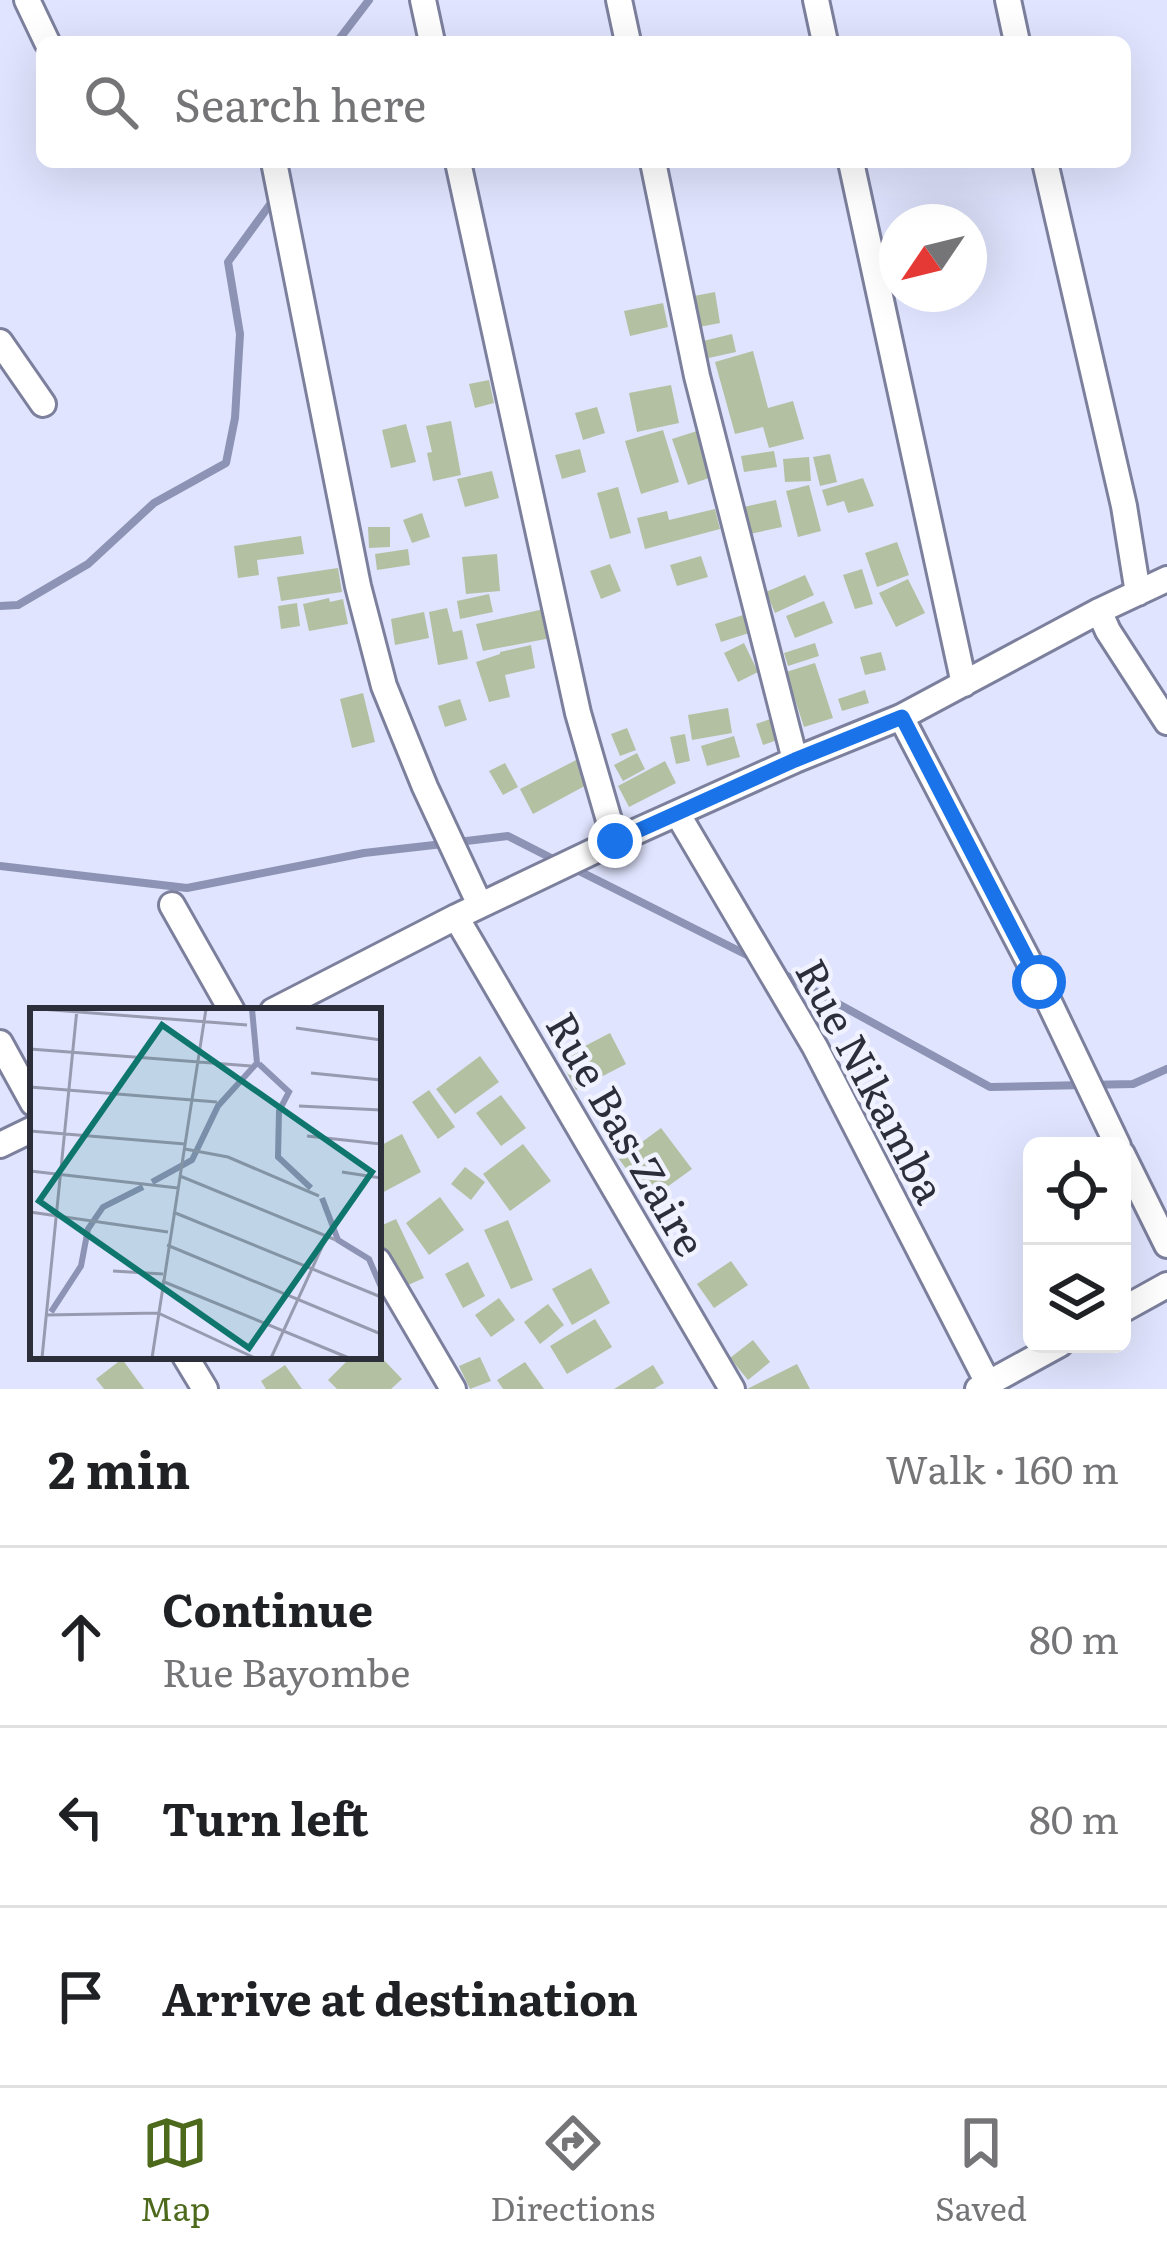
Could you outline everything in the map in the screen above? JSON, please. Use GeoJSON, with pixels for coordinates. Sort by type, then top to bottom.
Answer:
{"type":"FeatureCollection","features":[{"type":"Feature","properties":{"kind":"street"},"geometry":{"type":"LineString","coordinates":[[27,0],[44,36]]}},
{"type":"Feature","properties":{"kind":"street"},"geometry":{"type":"LineString","coordinates":[[423,0],[431,36]]}},
{"type":"Feature","properties":{"kind":"street"},"geometry":{"type":"LineString","coordinates":[[619,0],[627,36]]}},
{"type":"Feature","properties":{"kind":"street"},"geometry":{"type":"LineString","coordinates":[[816,0],[824,36]]}},
{"type":"Feature","properties":{"kind":"street"},"geometry":{"type":"LineString","coordinates":[[1007,0],[1016,36]]}},
{"type":"Feature","properties":{"kind":"street"},"geometry":{"type":"LineString","coordinates":[[275,168],[358,586],[384,686],[480,905]]}},
{"type":"Feature","properties":{"kind":"street"},"geometry":{"type":"LineString","coordinates":[[459,168],[578,713],[615,841]]}},
{"type":"Feature","properties":{"kind":"street"},"geometry":{"type":"LineString","coordinates":[[653,168],[697,376],[795,760]]}},
{"type":"Feature","properties":{"kind":"street"},"geometry":{"type":"LineString","coordinates":[[852,168],[964,684]]}},
{"type":"Feature","properties":{"kind":"street"},"geometry":{"type":"LineString","coordinates":[[1046,168],[1124,506],[1138,593]]}},
{"type":"Feature","properties":{"kind":"street"},"geometry":{"type":"LineString","coordinates":[[0,342],[43,404]]}},
{"type":"Feature","properties":{"kind":"street"},"geometry":{"type":"LineString","coordinates":[[279,1008],[615,841],[902,717],[1167,578]]}},
{"type":"Feature","properties":{"kind":"street"},"geometry":{"type":"LineString","coordinates":[[1099,611],[1167,722]]}},
{"type":"Feature","properties":{"kind":"street"},"geometry":{"type":"LineString","coordinates":[[902,717],[1114,1137]]}},
{"type":"Feature","properties":{"kind":"street","name":"Rue Nikamba"},"geometry":{"type":"LineString","coordinates":[[677,813],[815,1047],[986,1387]]}},
{"type":"Feature","properties":{"kind":"street"},"geometry":{"type":"LineString","coordinates":[[172,905],[230,1008]]}},
{"type":"Feature","properties":{"kind":"street","name":"Rue Bas-Zaire"},"geometry":{"type":"LineString","coordinates":[[456,917],[733,1389]]}},
{"type":"Feature","properties":{"kind":"street"},"geometry":{"type":"LineString","coordinates":[[0,1042],[30,1097]]}},
{"type":"Feature","properties":{"kind":"street"},"geometry":{"type":"LineString","coordinates":[[0,1145],[30,1130]]}},
{"type":"Feature","properties":{"kind":"street"},"geometry":{"type":"LineString","coordinates":[[1131,1172],[1167,1245]]}},
{"type":"Feature","properties":{"kind":"street"},"geometry":{"type":"LineString","coordinates":[[381,1266],[454,1389]]}},
{"type":"Feature","properties":{"kind":"street"},"geometry":{"type":"LineString","coordinates":[[1131,1305],[1167,1285]]}},
{"type":"Feature","properties":{"kind":"street"},"geometry":{"type":"LineString","coordinates":[[986,1387],[1045,1353]]}},
{"type":"Feature","properties":{"kind":"street"},"geometry":{"type":"LineString","coordinates":[[187,1359],[206,1389]]}},
{"type":"Feature","properties":{"kind":"building"},"geometry":{"type":"Polygon","coordinates":[[[715,292],[720,323],[699,327],[694,296],[715,292]]]}},
{"type":"Feature","properties":{"kind":"building"},"geometry":{"type":"Polygon","coordinates":[[[663,303],[668,327],[630,336],[624,311],[663,303]]]}},
{"type":"Feature","properties":{"kind":"building"},"geometry":{"type":"Polygon","coordinates":[[[732,334],[736,352],[704,359],[699,342],[732,334]]]}},
{"type":"Feature","properties":{"kind":"building"},"geometry":{"type":"Polygon","coordinates":[[[753,351],[768,408],[793,401],[804,439],[769,448],[763,427],[735,434],[715,362],[753,351]]]}},
{"type":"Feature","properties":{"kind":"building"},"geometry":{"type":"Polygon","coordinates":[[[489,380],[494,403],[475,408],[469,384],[489,380]]]}},
{"type":"Feature","properties":{"kind":"building"},"geometry":{"type":"Polygon","coordinates":[[[671,385],[679,423],[637,432],[629,393],[671,385]]]}},
{"type":"Feature","properties":{"kind":"building"},"geometry":{"type":"Polygon","coordinates":[[[597,407],[605,433],[583,440],[575,413],[597,407]]]}},
{"type":"Feature","properties":{"kind":"building"},"geometry":{"type":"Polygon","coordinates":[[[451,421],[461,475],[433,481],[426,426],[451,421]]]}},
{"type":"Feature","properties":{"kind":"building"},"geometry":{"type":"Polygon","coordinates":[[[406,424],[416,462],[391,468],[382,430],[406,424]]]}},
{"type":"Feature","properties":{"kind":"building"},"geometry":{"type":"Polygon","coordinates":[[[663,430],[679,482],[641,494],[625,441],[663,430]]]}},
{"type":"Feature","properties":{"kind":"building"},"geometry":{"type":"Polygon","coordinates":[[[697,431],[712,477],[688,485],[672,439],[697,431]]]}},
{"type":"Feature","properties":{"kind":"building"},"geometry":{"type":"Polygon","coordinates":[[[580,449],[586,472],[562,479],[555,455],[580,449]]]}},
{"type":"Feature","properties":{"kind":"building"},"geometry":{"type":"Polygon","coordinates":[[[774,451],[777,467],[744,472],[741,456],[774,451]]]}},
{"type":"Feature","properties":{"kind":"building"},"geometry":{"type":"Polygon","coordinates":[[[830,454],[837,482],[820,486],[813,457],[830,454]]]}},
{"type":"Feature","properties":{"kind":"building"},"geometry":{"type":"Polygon","coordinates":[[[809,457],[811,481],[785,482],[783,459],[809,457]]]}},
{"type":"Feature","properties":{"kind":"building"},"geometry":{"type":"Polygon","coordinates":[[[492,471],[499,498],[465,507],[457,479],[492,471]]]}},
{"type":"Feature","properties":{"kind":"building"},"geometry":{"type":"Polygon","coordinates":[[[863,478],[874,506],[848,513],[844,501],[827,506],[822,490],[863,478]]]}},
{"type":"Feature","properties":{"kind":"building"},"geometry":{"type":"Polygon","coordinates":[[[809,485],[821,531],[798,537],[786,491],[809,485]]]}},
{"type":"Feature","properties":{"kind":"building"},"geometry":{"type":"Polygon","coordinates":[[[618,487],[631,533],[610,539],[597,493],[618,487]]]}},
{"type":"Feature","properties":{"kind":"building"},"geometry":{"type":"Polygon","coordinates":[[[776,500],[782,527],[745,535],[739,508],[776,500]]]}},
{"type":"Feature","properties":{"kind":"building"},"geometry":{"type":"Polygon","coordinates":[[[715,509],[720,529],[645,549],[637,518],[667,511],[669,520],[715,509]]]}},
{"type":"Feature","properties":{"kind":"building"},"geometry":{"type":"Polygon","coordinates":[[[422,513],[430,537],[412,543],[403,520],[422,513]]]}},
{"type":"Feature","properties":{"kind":"building"},"geometry":{"type":"Polygon","coordinates":[[[368,527],[390,527],[390,547],[369,548],[368,527]]]}},
{"type":"Feature","properties":{"kind":"building"},"geometry":{"type":"Polygon","coordinates":[[[301,536],[304,554],[257,560],[259,575],[238,578],[234,546],[301,536]]]}},
{"type":"Feature","properties":{"kind":"building"},"geometry":{"type":"Polygon","coordinates":[[[897,542],[909,575],[877,587],[865,553],[897,542]]]}},
{"type":"Feature","properties":{"kind":"building"},"geometry":{"type":"Polygon","coordinates":[[[408,549],[410,565],[377,570],[375,554],[408,549]]]}},
{"type":"Feature","properties":{"kind":"building"},"geometry":{"type":"Polygon","coordinates":[[[497,554],[500,591],[466,594],[462,557],[497,554]]]}},
{"type":"Feature","properties":{"kind":"building"},"geometry":{"type":"Polygon","coordinates":[[[701,556],[708,577],[677,586],[670,565],[701,556]]]}},
{"type":"Feature","properties":{"kind":"building"},"geometry":{"type":"Polygon","coordinates":[[[610,564],[621,591],[601,599],[590,571],[610,564]]]}},
{"type":"Feature","properties":{"kind":"building"},"geometry":{"type":"Polygon","coordinates":[[[338,568],[342,592],[281,601],[277,577],[338,568]]]}},
{"type":"Feature","properties":{"kind":"building"},"geometry":{"type":"Polygon","coordinates":[[[862,569],[873,604],[855,609],[843,575],[862,569]]]}},
{"type":"Feature","properties":{"kind":"building"},"geometry":{"type":"Polygon","coordinates":[[[805,575],[814,595],[775,613],[766,592],[805,575]]]}},
{"type":"Feature","properties":{"kind":"building"},"geometry":{"type":"Polygon","coordinates":[[[908,579],[925,613],[896,627],[879,593],[908,579]]]}},
{"type":"Feature","properties":{"kind":"building"},"geometry":{"type":"Polygon","coordinates":[[[489,594],[493,612],[460,619],[457,601],[489,594]]]}},
{"type":"Feature","properties":{"kind":"building"},"geometry":{"type":"Polygon","coordinates":[[[329,598],[330,602],[343,599],[348,624],[309,631],[303,604],[329,598]]]}},
{"type":"Feature","properties":{"kind":"building"},"geometry":{"type":"Polygon","coordinates":[[[824,601],[833,623],[795,638],[786,616],[824,601]]]}},
{"type":"Feature","properties":{"kind":"building"},"geometry":{"type":"Polygon","coordinates":[[[297,603],[300,626],[281,629],[278,606],[297,603]]]}},
{"type":"Feature","properties":{"kind":"building"},"geometry":{"type":"Polygon","coordinates":[[[447,608],[453,632],[462,630],[468,659],[438,665],[429,612],[447,608]]]}},
{"type":"Feature","properties":{"kind":"building"},"geometry":{"type":"Polygon","coordinates":[[[544,609],[551,638],[483,651],[476,624],[544,609]]]}},
{"type":"Feature","properties":{"kind":"building"},"geometry":{"type":"Polygon","coordinates":[[[424,612],[429,638],[395,645],[391,619],[424,612]]]}},
{"type":"Feature","properties":{"kind":"building"},"geometry":{"type":"Polygon","coordinates":[[[743,615],[749,633],[721,642],[715,624],[743,615]]]}},
{"type":"Feature","properties":{"kind":"building"},"geometry":{"type":"Polygon","coordinates":[[[744,643],[758,672],[738,682],[724,653],[744,643]]]}},
{"type":"Feature","properties":{"kind":"building"},"geometry":{"type":"Polygon","coordinates":[[[815,643],[819,656],[788,666],[784,653],[815,643]]]}},
{"type":"Feature","properties":{"kind":"building"},"geometry":{"type":"Polygon","coordinates":[[[531,645],[535,668],[505,675],[510,697],[489,702],[476,662],[531,645]]]}},
{"type":"Feature","properties":{"kind":"building"},"geometry":{"type":"Polygon","coordinates":[[[881,652],[886,670],[865,675],[860,657],[881,652]]]}},
{"type":"Feature","properties":{"kind":"building"},"geometry":{"type":"Polygon","coordinates":[[[815,663],[833,718],[804,727],[786,672],[815,663]]]}},
{"type":"Feature","properties":{"kind":"building"},"geometry":{"type":"Polygon","coordinates":[[[865,690],[869,703],[842,711],[838,699],[865,690]]]}},
{"type":"Feature","properties":{"kind":"building"},"geometry":{"type":"Polygon","coordinates":[[[363,693],[375,742],[352,748],[340,699],[363,693]]]}},
{"type":"Feature","properties":{"kind":"building"},"geometry":{"type":"Polygon","coordinates":[[[460,699],[467,720],[445,727],[438,706],[460,699]]]}},
{"type":"Feature","properties":{"kind":"building"},"geometry":{"type":"Polygon","coordinates":[[[728,708],[732,733],[692,740],[688,715],[728,708]]]}},
{"type":"Feature","properties":{"kind":"building"},"geometry":{"type":"Polygon","coordinates":[[[776,717],[783,738],[763,745],[756,724],[776,717]]]}},
{"type":"Feature","properties":{"kind":"building"},"geometry":{"type":"Polygon","coordinates":[[[627,728],[636,750],[620,756],[611,734],[627,728]]]}},
{"type":"Feature","properties":{"kind":"building"},"geometry":{"type":"Polygon","coordinates":[[[685,734],[690,761],[676,764],[670,737],[685,734]]]}},
{"type":"Feature","properties":{"kind":"building"},"geometry":{"type":"Polygon","coordinates":[[[734,736],[740,757],[707,766],[701,746],[734,736]]]}},
{"type":"Feature","properties":{"kind":"building"},"geometry":{"type":"Polygon","coordinates":[[[637,753],[645,769],[623,781],[614,765],[637,753]]]}},
{"type":"Feature","properties":{"kind":"building"},"geometry":{"type":"Polygon","coordinates":[[[580,758],[592,782],[533,814],[520,789],[580,758]]]}},
{"type":"Feature","properties":{"kind":"building"},"geometry":{"type":"Polygon","coordinates":[[[665,761],[676,783],[629,807],[618,786],[665,761]]]}},
{"type":"Feature","properties":{"kind":"building"},"geometry":{"type":"Polygon","coordinates":[[[505,763],[518,787],[503,795],[489,771],[505,763]]]}},
{"type":"Feature","properties":{"kind":"building"},"geometry":{"type":"Polygon","coordinates":[[[610,1033],[626,1064],[576,1090],[560,1059],[610,1033]]]}},
{"type":"Feature","properties":{"kind":"building"},"geometry":{"type":"Polygon","coordinates":[[[480,1056],[499,1082],[455,1114],[436,1089],[480,1056]]]}},
{"type":"Feature","properties":{"kind":"building"},"geometry":{"type":"Polygon","coordinates":[[[429,1090],[455,1127],[438,1139],[412,1102],[429,1090]]]}},
{"type":"Feature","properties":{"kind":"building"},"geometry":{"type":"Polygon","coordinates":[[[501,1095],[526,1128],[501,1146],[476,1113],[501,1095]]]}},
{"type":"Feature","properties":{"kind":"building"},"geometry":{"type":"Polygon","coordinates":[[[661,1128],[692,1169],[649,1200],[619,1159],[661,1128]]]}},
{"type":"Feature","properties":{"kind":"building"},"geometry":{"type":"Polygon","coordinates":[[[402,1134],[421,1172],[381,1193],[381,1145],[402,1134]]]}},
{"type":"Feature","properties":{"kind":"building"},"geometry":{"type":"Polygon","coordinates":[[[523,1144],[551,1181],[510,1211],[483,1174],[523,1144]]]}},
{"type":"Feature","properties":{"kind":"building"},"geometry":{"type":"Polygon","coordinates":[[[465,1167],[485,1182],[471,1200],[451,1184],[465,1167]]]}},
{"type":"Feature","properties":{"kind":"building"},"geometry":{"type":"Polygon","coordinates":[[[440,1197],[464,1230],[429,1255],[406,1223],[440,1197]]]}},
{"type":"Feature","properties":{"kind":"building"},"geometry":{"type":"Polygon","coordinates":[[[396,1219],[424,1278],[399,1289],[381,1250],[381,1226],[396,1219]]]}},
{"type":"Feature","properties":{"kind":"building"},"geometry":{"type":"Polygon","coordinates":[[[508,1220],[533,1280],[511,1289],[484,1230],[508,1220]]]}},
{"type":"Feature","properties":{"kind":"building"},"geometry":{"type":"Polygon","coordinates":[[[731,1261],[748,1285],[714,1308],[697,1284],[731,1261]]]}},
{"type":"Feature","properties":{"kind":"building"},"geometry":{"type":"Polygon","coordinates":[[[468,1262],[485,1296],[463,1308],[445,1274],[468,1262]]]}},
{"type":"Feature","properties":{"kind":"building"},"geometry":{"type":"Polygon","coordinates":[[[591,1268],[610,1303],[572,1325],[552,1289],[591,1268]]]}},
{"type":"Feature","properties":{"kind":"building"},"geometry":{"type":"Polygon","coordinates":[[[499,1298],[515,1320],[491,1337],[475,1315],[499,1298]]]}},
{"type":"Feature","properties":{"kind":"building"},"geometry":{"type":"Polygon","coordinates":[[[548,1304],[564,1325],[540,1344],[524,1322],[548,1304]]]}},
{"type":"Feature","properties":{"kind":"building"},"geometry":{"type":"Polygon","coordinates":[[[595,1319],[612,1347],[567,1374],[550,1346],[595,1319]]]}},
{"type":"Feature","properties":{"kind":"building"},"geometry":{"type":"Polygon","coordinates":[[[753,1340],[770,1362],[748,1380],[730,1358],[753,1340]]]}},
{"type":"Feature","properties":{"kind":"building"},"geometry":{"type":"Polygon","coordinates":[[[381,1357],[402,1379],[391,1389],[337,1389],[328,1380],[349,1359],[381,1357]]]}},
{"type":"Feature","properties":{"kind":"building"},"geometry":{"type":"Polygon","coordinates":[[[480,1357],[491,1381],[470,1389],[459,1366],[480,1357]]]}},
{"type":"Feature","properties":{"kind":"building"},"geometry":{"type":"Polygon","coordinates":[[[122,1359],[144,1389],[104,1389],[96,1379],[122,1359]]]}},
{"type":"Feature","properties":{"kind":"building"},"geometry":{"type":"Polygon","coordinates":[[[525,1362],[544,1389],[503,1389],[497,1380],[525,1362]]]}},
{"type":"Feature","properties":{"kind":"building"},"geometry":{"type":"Polygon","coordinates":[[[797,1364],[810,1389],[747,1389],[797,1364]]]}},
{"type":"Feature","properties":{"kind":"building"},"geometry":{"type":"Polygon","coordinates":[[[285,1365],[302,1389],[266,1389],[261,1381],[285,1365]]]}},
{"type":"Feature","properties":{"kind":"building"},"geometry":{"type":"Polygon","coordinates":[[[653,1365],[664,1383],[654,1389],[614,1389],[653,1365]]]}},
{"type":"Feature","properties":{"kind":"waterway"},"geometry":{"type":"LineString","coordinates":[[342,36],[369,0]]}},
{"type":"Feature","properties":{"kind":"waterway"},"geometry":{"type":"LineString","coordinates":[[0,606],[18,605],[88,564],[154,503],[226,463],[235,418],[240,334],[228,262],[274,199]]}},
{"type":"Feature","properties":{"kind":"waterway"},"geometry":{"type":"LineString","coordinates":[[458,842],[508,836],[557,861]]}},
{"type":"Feature","properties":{"kind":"waterway"},"geometry":{"type":"LineString","coordinates":[[0,866],[187,888],[364,853],[443,844]]}},
{"type":"Feature","properties":{"kind":"waterway"},"geometry":{"type":"LineString","coordinates":[[571,867],[751,957]]}},
{"type":"Feature","properties":{"kind":"waterway"},"geometry":{"type":"LineString","coordinates":[[780,972],[990,1087],[1133,1084],[1167,1069]]}},
{"type":"Feature","properties":{"kind":"route"},"geometry":{"type":"LineString","coordinates":[[615,841],[902,717],[1039,982]]}}]}
